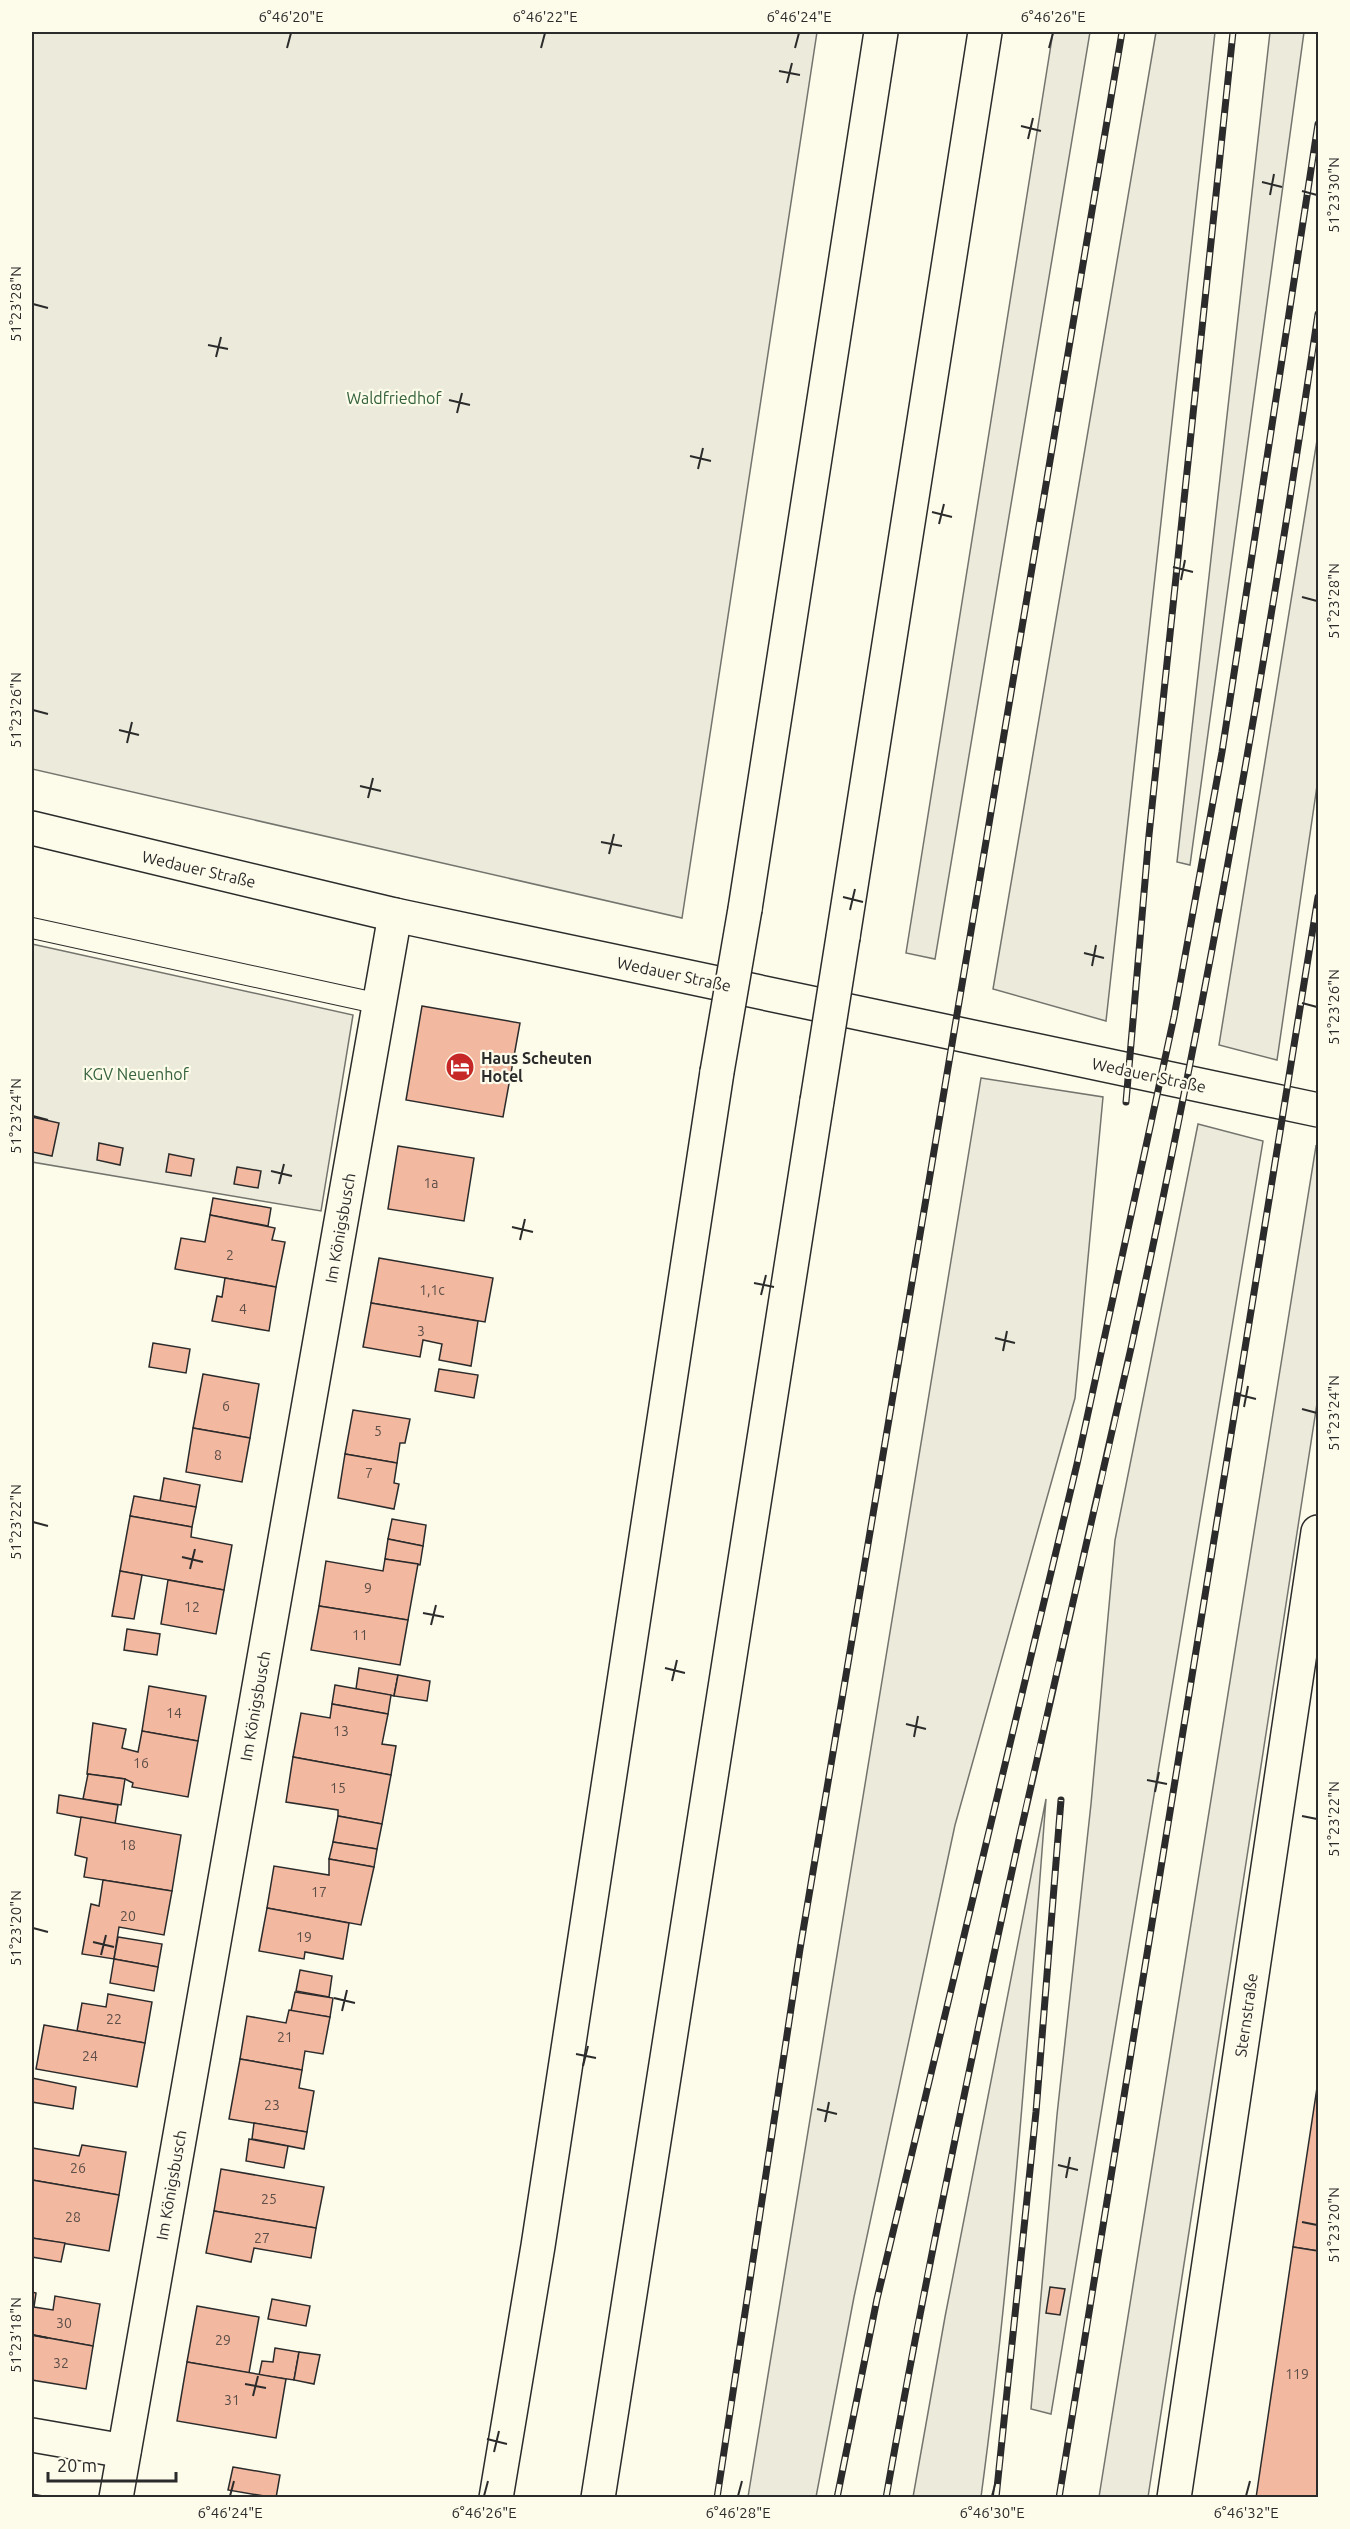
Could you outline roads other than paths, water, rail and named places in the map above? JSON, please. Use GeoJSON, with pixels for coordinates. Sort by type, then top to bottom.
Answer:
{"type":"FeatureCollection","features":[{"type":"Feature","properties":{"kind":"main road"},"geometry":{"type":"LineString","coordinates":[[496,2498],[538,2246],[717,1072],[745,909],[880,32]]}},
{"type":"Feature","properties":{"kind":"main road"},"geometry":{"type":"LineString","coordinates":[[598,2498],[985,32]]}},
{"type":"Feature","properties":{"kind":"main road","name":"Wedauer Straße"},"geometry":{"type":"LineString","coordinates":[[32,828],[395,915],[1318,1110]]}},
{"type":"Feature","properties":{"kind":"main road","name":"Im Königsbusch"},"geometry":{"type":"LineString","coordinates":[[116,2498],[395,915]]}},
{"type":"Feature","properties":{"kind":"main road","name":"Sternstraße"},"geometry":{"type":"LineString","coordinates":[[1174,2498],[1317,1551]]}},
{"type":"Feature","properties":{"kind":"main road"},"geometry":{"type":"LineString","coordinates":[[32,2435],[124,2451]]}},
{"type":"Feature","properties":{"kind":"lane"},"geometry":{"type":"LineString","coordinates":[[32,928],[380,1004]]}},
{"type":"Feature","properties":{"kind":"railway"},"geometry":{"type":"LineString","coordinates":[[717,2498],[800,1949],[1122,32]]}},
{"type":"Feature","properties":{"kind":"railway"},"geometry":{"type":"LineString","coordinates":[[1126,1102],[1149,835],[1233,32]]}},
{"type":"Feature","properties":{"kind":"railway"},"geometry":{"type":"LineString","coordinates":[[837,2498],[877,2299],[1077,1464],[1174,1017],[1222,752],[1318,124]]}},
{"type":"Feature","properties":{"kind":"railway"},"geometry":{"type":"LineString","coordinates":[[886,2498],[983,2003],[1131,1348],[1185,1091],[1234,833],[1278,574],[1318,314]]}},
{"type":"Feature","properties":{"kind":"railway"},"geometry":{"type":"LineString","coordinates":[[1059,2498],[1318,897]]}},
{"type":"Feature","properties":{"kind":"railway"},"geometry":{"type":"LineString","coordinates":[[996,2498],[1036,2112],[1061,1800]]}},
{"type":"Feature","properties":{"kind":"place","name":"Haus Scheuten Hotel"},"geometry":{"type":"Point","coordinates":[460,1067]}},
{"type":"Feature","properties":{"kind":"park label","name":"Waldfriedhof"},"geometry":{"type":"Point","coordinates":[394,398]}},
{"type":"Feature","properties":{"kind":"park label","name":"KGV Neuenhof"},"geometry":{"type":"Point","coordinates":[136,1074]}}]}
